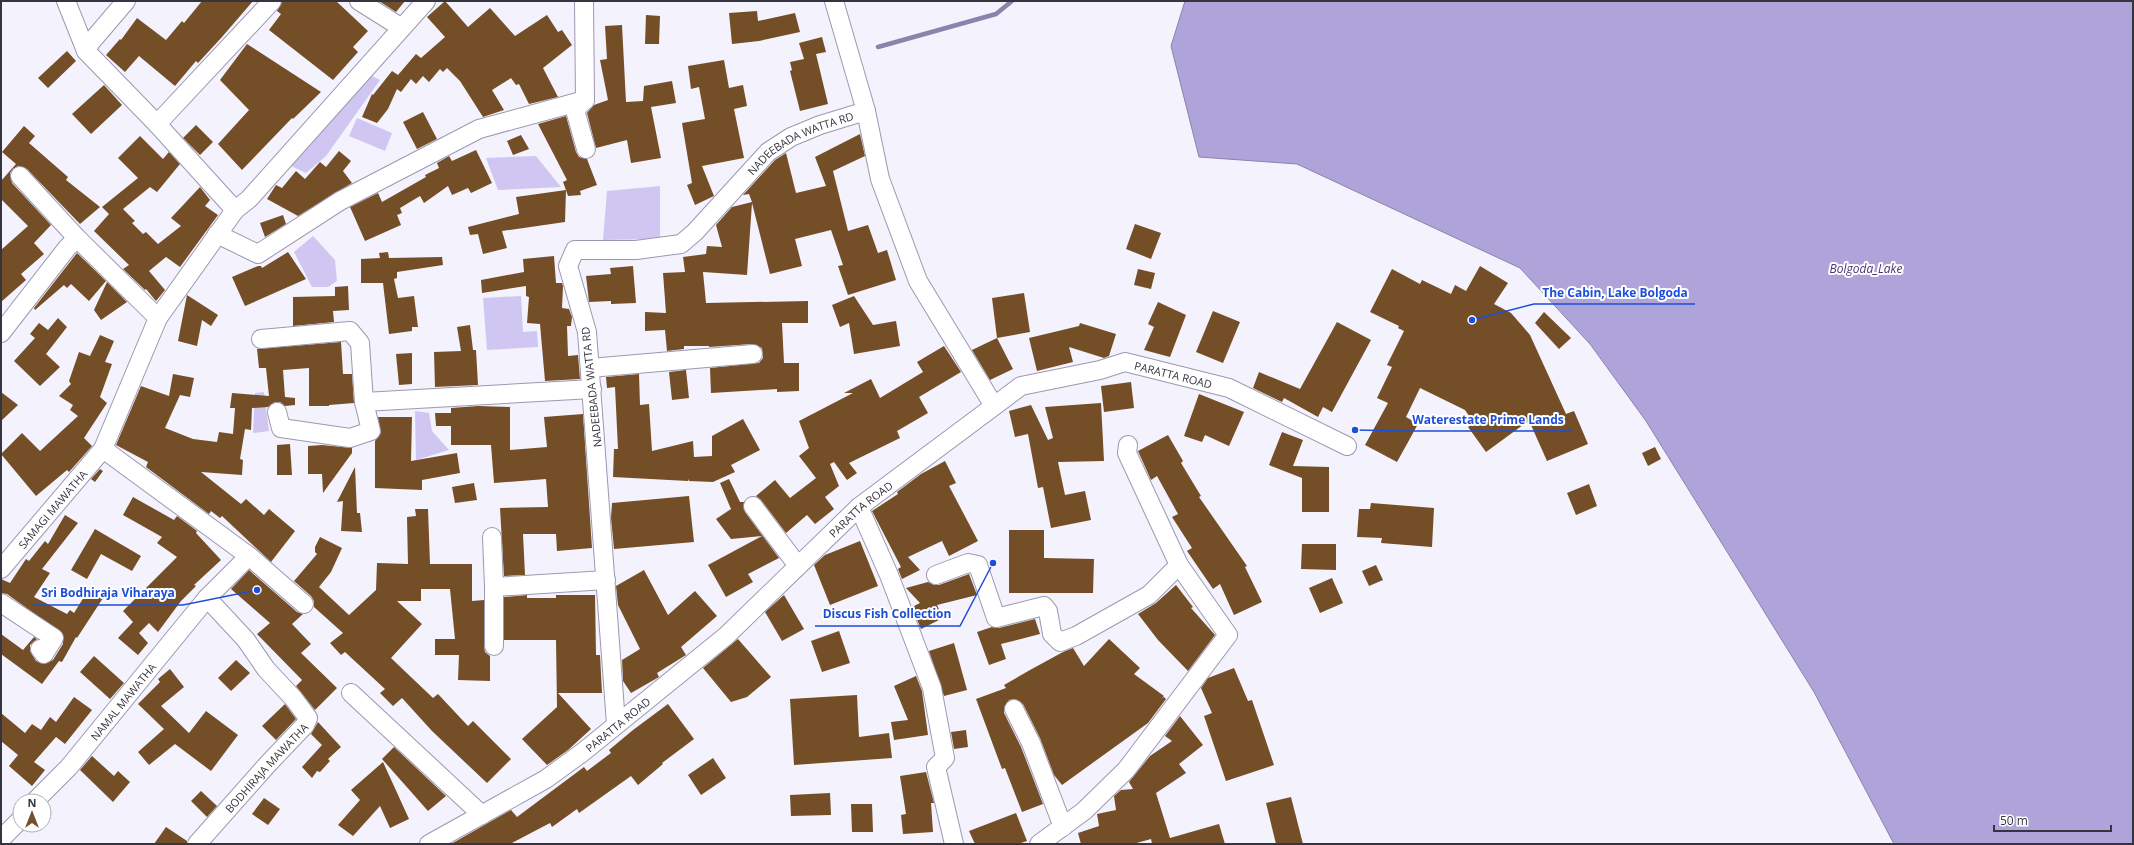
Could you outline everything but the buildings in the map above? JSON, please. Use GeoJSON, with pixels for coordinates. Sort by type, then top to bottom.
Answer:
{"type":"FeatureCollection","features":[{"type":"Feature","properties":{"kind":"street"},"geometry":{"type":"LineString","coordinates":[[66,1],[86,52],[158,124],[235,210]]}},
{"type":"Feature","properties":{"kind":"street"},"geometry":{"type":"LineString","coordinates":[[86,52],[126,1]]}},
{"type":"Feature","properties":{"kind":"street"},"geometry":{"type":"LineString","coordinates":[[158,124],[272,1]]}},
{"type":"Feature","properties":{"kind":"street"},"geometry":{"type":"LineString","coordinates":[[359,1],[402,28]]}},
{"type":"Feature","properties":{"kind":"street","name":"SAMAGI MAWATHA"},"geometry":{"type":"LineString","coordinates":[[1,569],[102,449],[158,318],[217,234],[235,210],[248,199],[426,1]]}},
{"type":"Feature","properties":{"kind":"street"},"geometry":{"type":"LineString","coordinates":[[584,1],[585,100],[575,110],[586,149]]}},
{"type":"Feature","properties":{"kind":"street"},"geometry":{"type":"LineString","coordinates":[[834,1],[866,111],[880,179],[918,281],[994,406]]}},
{"type":"Feature","properties":{"kind":"street"},"geometry":{"type":"LineString","coordinates":[[217,234],[258,254],[340,202],[479,129],[585,100]]}},
{"type":"Feature","properties":{"kind":"street","name":"NADEEBADA WATTA RD"},"geometry":{"type":"LineString","coordinates":[[616,724],[587,332],[568,266],[575,250],[636,250],[681,244],[695,232],[768,152],[791,137],[820,125],[866,111]]}},
{"type":"Feature","properties":{"kind":"street"},"geometry":{"type":"LineString","coordinates":[[20,176],[77,238],[158,318]]}},
{"type":"Feature","properties":{"kind":"street"},"geometry":{"type":"LineString","coordinates":[[1,333],[67,248],[77,238]]}},
{"type":"Feature","properties":{"kind":"street"},"geometry":{"type":"LineString","coordinates":[[261,339],[350,331],[360,343],[364,402],[371,431],[350,438],[281,428],[277,412]]}},
{"type":"Feature","properties":{"kind":"street"},"geometry":{"type":"LineString","coordinates":[[590,368],[753,354]]}},
{"type":"Feature","properties":{"kind":"street","name":"PARATTA ROAD"},"geometry":{"type":"LineString","coordinates":[[429,844],[546,779],[583,752],[726,636],[859,507],[1021,386],[1100,370],[1125,362],[1229,388],[1347,446]]}},
{"type":"Feature","properties":{"kind":"street"},"geometry":{"type":"LineString","coordinates":[[364,402],[592,389]]}},
{"type":"Feature","properties":{"kind":"street"},"geometry":{"type":"LineString","coordinates":[[1039,844],[1084,811],[1126,770],[1228,636],[1179,565],[1127,453],[1128,445]]}},
{"type":"Feature","properties":{"kind":"street"},"geometry":{"type":"LineString","coordinates":[[102,449],[249,556],[304,604]]}},
{"type":"Feature","properties":{"kind":"street"},"geometry":{"type":"LineString","coordinates":[[754,506],[798,566]]}},
{"type":"Feature","properties":{"kind":"street"},"geometry":{"type":"LineString","coordinates":[[859,507],[889,574],[932,688],[945,758],[936,767],[954,844]]}},
{"type":"Feature","properties":{"kind":"street"},"geometry":{"type":"LineString","coordinates":[[492,537],[494,646]]}},
{"type":"Feature","properties":{"kind":"street","name":"NAMAL MAWATHA"},"geometry":{"type":"LineString","coordinates":[[43,793],[68,767],[206,598],[249,556]]}},
{"type":"Feature","properties":{"kind":"street"},"geometry":{"type":"LineString","coordinates":[[936,575],[968,563],[978,565],[996,618],[1044,606],[1048,611],[1052,634],[1060,642],[1076,636],[1150,595],[1179,565]]}},
{"type":"Feature","properties":{"kind":"street"},"geometry":{"type":"LineString","coordinates":[[494,587],[606,580]]}},
{"type":"Feature","properties":{"kind":"street","name":"BODHIRAJA MAWATHA"},"geometry":{"type":"LineString","coordinates":[[196,844],[305,725],[308,718],[294,698],[266,669],[246,640],[206,598]]}},
{"type":"Feature","properties":{"kind":"street"},"geometry":{"type":"LineString","coordinates":[[1,603],[54,638],[44,654],[40,649]]}},
{"type":"Feature","properties":{"kind":"street"},"geometry":{"type":"LineString","coordinates":[[352,693],[482,815]]}},
{"type":"Feature","properties":{"kind":"street"},"geometry":{"type":"LineString","coordinates":[[1014,709],[1031,743],[1063,827]]}},
{"type":"Feature","properties":{"kind":"street"},"geometry":{"type":"LineString","coordinates":[[1,839],[12,828]]}},
{"type":"Feature","properties":{"kind":"shaded area"},"geometry":{"type":"Polygon","coordinates":[[[366,73],[380,80],[326,156],[306,173],[285,163],[366,73]]]}},
{"type":"Feature","properties":{"kind":"shaded area"},"geometry":{"type":"Polygon","coordinates":[[[357,118],[392,133],[385,151],[349,136],[357,118]]]}},
{"type":"Feature","properties":{"kind":"shaded area"},"geometry":{"type":"Polygon","coordinates":[[[536,156],[561,187],[498,190],[486,158],[536,156]]]}},
{"type":"Feature","properties":{"kind":"shaded area"},"geometry":{"type":"Polygon","coordinates":[[[660,186],[660,239],[603,240],[607,191],[660,186]]]}},
{"type":"Feature","properties":{"kind":"shaded area"},"geometry":{"type":"Polygon","coordinates":[[[313,236],[335,260],[337,281],[328,287],[312,287],[294,252],[313,236]]]}},
{"type":"Feature","properties":{"kind":"shaded area"},"geometry":{"type":"Polygon","coordinates":[[[521,296],[523,332],[537,331],[538,347],[487,350],[483,298],[521,296]]]}},
{"type":"Feature","properties":{"kind":"shaded area"},"geometry":{"type":"Polygon","coordinates":[[[264,392],[269,431],[253,433],[255,393],[264,392]]]}},
{"type":"Feature","properties":{"kind":"shaded area"},"geometry":{"type":"Polygon","coordinates":[[[415,411],[429,413],[432,431],[449,450],[416,460],[415,411]]]}},
{"type":"Feature","properties":{"kind":"water","name":"Bolgoda_Lake"},"geometry":{"type":"Polygon","coordinates":[[[1185,1],[2133,1],[2133,844],[1894,844],[1814,692],[1646,421],[1590,344],[1520,268],[1297,164],[1199,157],[1171,46],[1185,1]]]}},
{"type":"Feature","properties":{"kind":"waterway"},"geometry":{"type":"LineString","coordinates":[[878,47],[996,14],[1012,1]]}},
{"type":"Feature","properties":{"kind":"place","name":"The Cabin, Lake Bolgoda"},"geometry":{"type":"Point","coordinates":[1472,320]}},
{"type":"Feature","properties":{"kind":"place","name":"Waterestate Prime Lands"},"geometry":{"type":"Point","coordinates":[1355,430]}},
{"type":"Feature","properties":{"kind":"place","name":"Discus Fish Collection"},"geometry":{"type":"Point","coordinates":[993,563]}},
{"type":"Feature","properties":{"kind":"place","name":"Sri Bodhiraja Viharaya"},"geometry":{"type":"Point","coordinates":[257,590]}}]}
